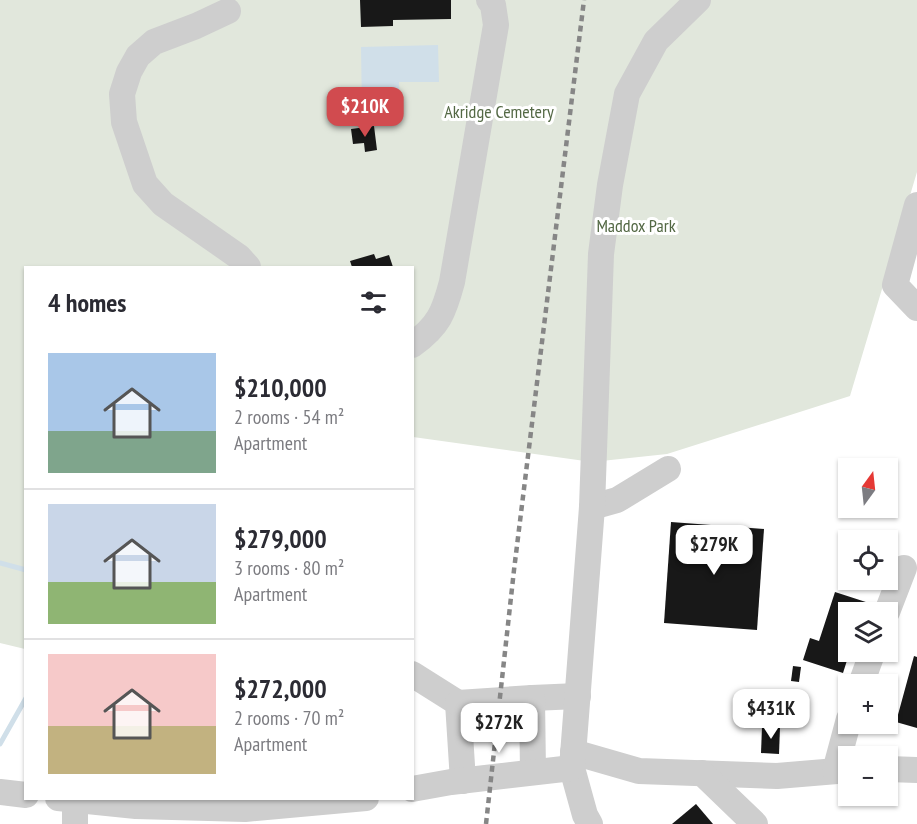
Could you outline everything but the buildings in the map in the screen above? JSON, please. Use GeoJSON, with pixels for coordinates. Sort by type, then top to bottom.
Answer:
{"type":"FeatureCollection","features":[{"type":"Feature","properties":{"kind":"street"},"geometry":{"type":"LineString","coordinates":[[414,344],[427,335],[443,313],[452,282],[496,25],[493,5],[489,0]]}},
{"type":"Feature","properties":{"kind":"street"},"geometry":{"type":"LineString","coordinates":[[590,824],[585,815],[573,760],[592,507],[601,254],[610,184],[627,93],[656,41],[698,0]]}},
{"type":"Feature","properties":{"kind":"street"},"geometry":{"type":"LineString","coordinates":[[228,10],[196,26],[153,42],[138,56],[129,72],[122,94],[124,122],[145,184],[163,204],[239,257],[247,266]]}},
{"type":"Feature","properties":{"kind":"street"},"geometry":{"type":"LineString","coordinates":[[917,205],[895,285],[917,308]]}},
{"type":"Feature","properties":{"kind":"street"},"geometry":{"type":"LineString","coordinates":[[592,507],[617,500],[668,469]]}},
{"type":"Feature","properties":{"kind":"street"},"geometry":{"type":"LineString","coordinates":[[891,602],[904,568]]}},
{"type":"Feature","properties":{"kind":"street"},"geometry":{"type":"LineString","coordinates":[[414,675],[458,704],[532,698],[577,704]]}},
{"type":"Feature","properties":{"kind":"street"},"geometry":{"type":"LineString","coordinates":[[532,698],[533,772]]}},
{"type":"Feature","properties":{"kind":"street"},"geometry":{"type":"LineString","coordinates":[[458,704],[463,781]]}},
{"type":"Feature","properties":{"kind":"street"},"geometry":{"type":"LineString","coordinates":[[414,789],[533,772],[573,760],[639,771],[777,776],[838,771]]}},
{"type":"Feature","properties":{"kind":"street"},"geometry":{"type":"LineString","coordinates":[[898,769],[917,770]]}},
{"type":"Feature","properties":{"kind":"street"},"geometry":{"type":"LineString","coordinates":[[702,773],[755,824]]}},
{"type":"Feature","properties":{"kind":"street"},"geometry":{"type":"LineString","coordinates":[[0,792],[24,795]]}},
{"type":"Feature","properties":{"kind":"street"},"geometry":{"type":"LineString","coordinates":[[69,807],[245,809],[344,800]]}},
{"type":"Feature","properties":{"kind":"green space","name":"Maddox Park"},"geometry":{"type":"Polygon","coordinates":[[[0,0],[917,0],[917,172],[850,396],[667,454],[592,462],[414,437],[414,266],[24,266],[24,649],[0,643],[0,0]]]}},
{"type":"Feature","properties":{"kind":"shaded area"},"geometry":{"type":"Polygon","coordinates":[[[438,45],[439,82],[399,82],[400,111],[362,112],[361,47],[438,45]]]}},
{"type":"Feature","properties":{"kind":"waterway"},"geometry":{"type":"LineString","coordinates":[[0,563],[24,569]]}},
{"type":"Feature","properties":{"kind":"waterway"},"geometry":{"type":"LineString","coordinates":[[0,744],[24,702]]}},
{"type":"Feature","properties":{"kind":"railway"},"geometry":{"type":"LineString","coordinates":[[486,824],[514,570],[584,0]]}},
{"type":"Feature","properties":{"kind":"park label","name":"Akridge Cemetery"},"geometry":{"type":"Point","coordinates":[499,112]}}]}
